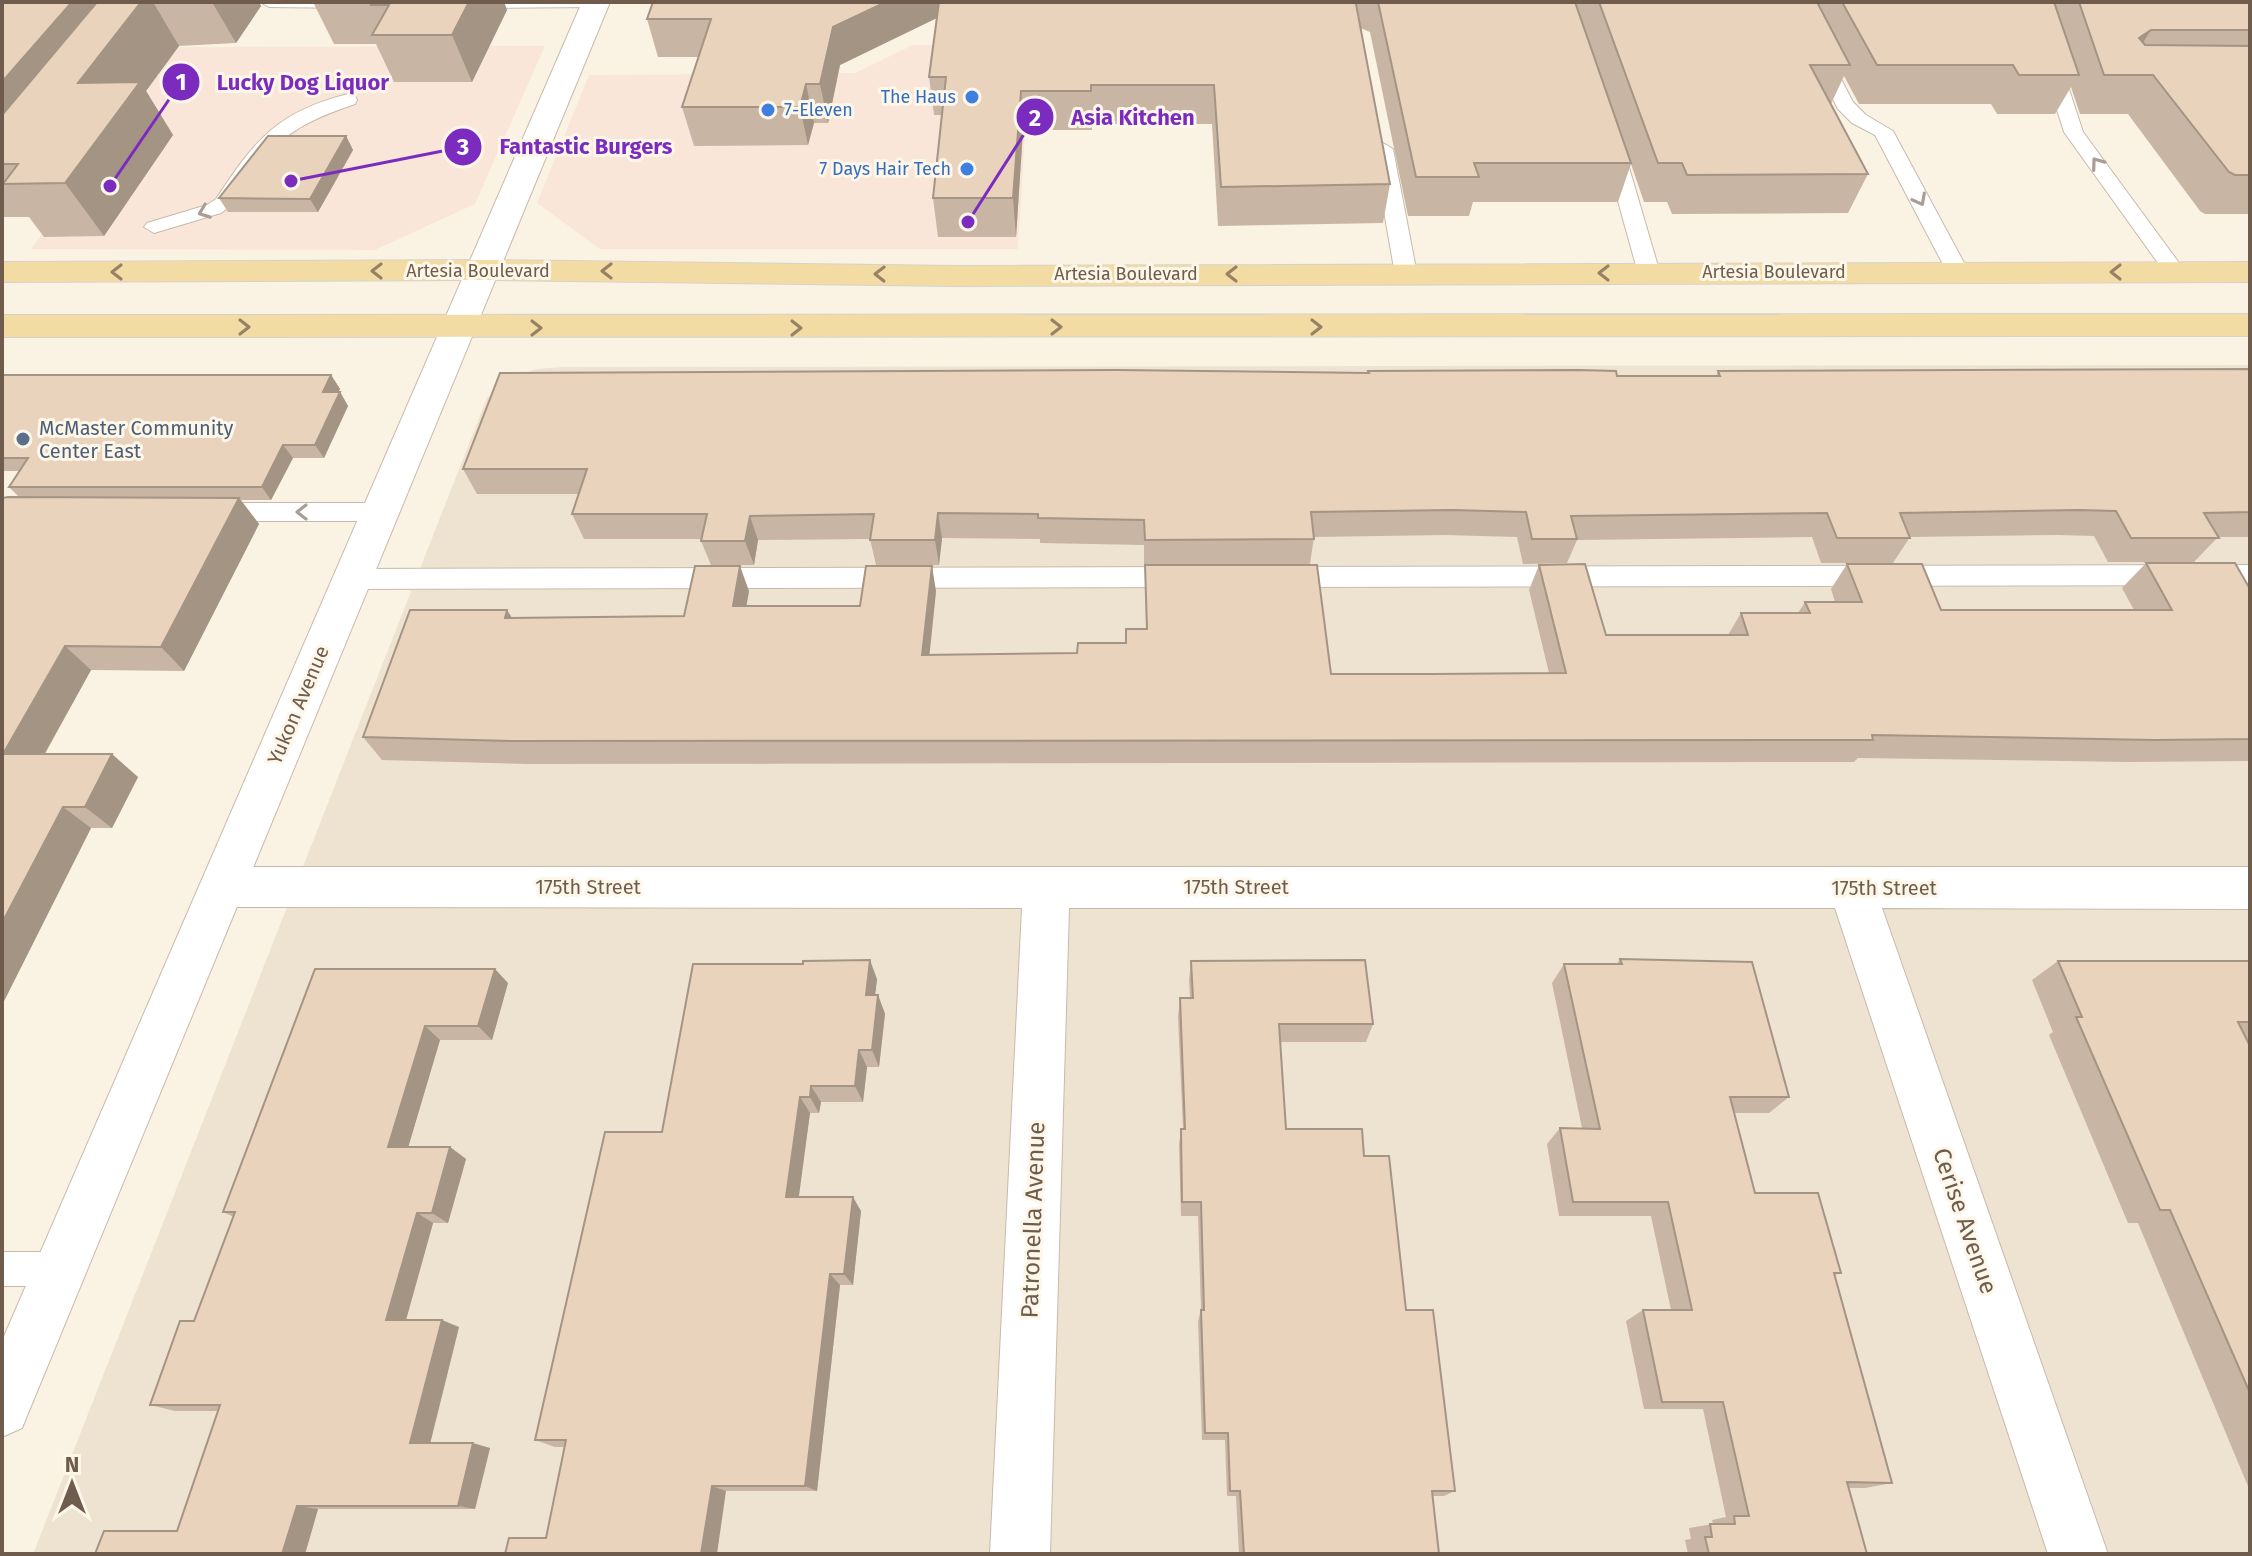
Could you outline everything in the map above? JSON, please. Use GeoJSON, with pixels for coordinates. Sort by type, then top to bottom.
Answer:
{"type":"FeatureCollection","features":[{"type":"Feature","properties":{"kind":"main road","name":"Artesia Boulevard"},"geometry":{"type":"LineString","coordinates":[[2,272],[483,270],[958,276],[2250,272]]}},
{"type":"Feature","properties":{"kind":"main road"},"geometry":{"type":"LineString","coordinates":[[2,326],[2250,325]]}},
{"type":"Feature","properties":{"kind":"street","name":"Yukon Avenue"},"geometry":{"type":"LineString","coordinates":[[2,1408],[596,2]]}},
{"type":"Feature","properties":{"kind":"street","name":"175th Street"},"geometry":{"type":"LineString","coordinates":[[222,887],[2250,888]]}},
{"type":"Feature","properties":{"kind":"street","name":"Patronella Avenue"},"geometry":{"type":"LineString","coordinates":[[1020,1554],[1046,887]]}},
{"type":"Feature","properties":{"kind":"street","name":"Cerise Avenue"},"geometry":{"type":"LineString","coordinates":[[1852,888],[2078,1554]]}},
{"type":"Feature","properties":{"kind":"lane"},"geometry":{"type":"LineString","coordinates":[[269,2],[375,3]]}},
{"type":"Feature","properties":{"kind":"lane"},"geometry":{"type":"LineString","coordinates":[[454,3],[596,2]]}},
{"type":"Feature","properties":{"kind":"lane"},"geometry":{"type":"LineString","coordinates":[[1792,2],[1845,105],[1859,119],[1883,131],[1958,272]]}},
{"type":"Feature","properties":{"kind":"lane"},"geometry":{"type":"LineString","coordinates":[[2022,2],[2044,40],[2074,132],[2175,272]]}},
{"type":"Feature","properties":{"kind":"lane"},"geometry":{"type":"LineString","coordinates":[[154,227],[214,209],[223,203],[270,136],[306,113],[348,100]]}},
{"type":"Feature","properties":{"kind":"lane"},"geometry":{"type":"LineString","coordinates":[[1378,127],[1406,274]]}},
{"type":"Feature","properties":{"kind":"lane"},"geometry":{"type":"LineString","coordinates":[[1609,133],[1628,190],[1649,273]]}},
{"type":"Feature","properties":{"kind":"lane"},"geometry":{"type":"LineString","coordinates":[[188,512],[380,512]]}},
{"type":"Feature","properties":{"kind":"lane"},"geometry":{"type":"LineString","coordinates":[[1261,577],[2250,575]]}},
{"type":"Feature","properties":{"kind":"lane"},"geometry":{"type":"LineString","coordinates":[[352,579],[1213,577]]}},
{"type":"Feature","properties":{"kind":"lane"},"geometry":{"type":"LineString","coordinates":[[2,1269],[61,1269]]}},
{"type":"Feature","properties":{"kind":"shaded area"},"geometry":{"type":"Polygon","coordinates":[[[999,44],[1030,53],[1018,249],[600,249],[537,203],[589,75],[855,73],[913,45],[999,44]]]}},
{"type":"Feature","properties":{"kind":"shaded area"},"geometry":{"type":"Polygon","coordinates":[[[545,46],[475,204],[375,250],[31,249],[178,47],[545,46]]]}},
{"type":"Feature","properties":{"kind":"shaded area"},"geometry":{"type":"Polygon","coordinates":[[[2250,365],[2250,1554],[33,1554],[487,398],[506,381],[536,369],[564,367],[2250,365]]]}},
{"type":"Feature","properties":{"kind":"building"},"geometry":{"type":"Polygon","coordinates":[[[2,2],[72,2],[2,82],[2,2]]]}},
{"type":"Feature","properties":{"kind":"building"},"geometry":{"type":"Polygon","coordinates":[[[97,2],[141,2],[78,83],[140,82],[65,183],[3,184],[18,164],[2,164],[2,115],[97,2]]]}},
{"type":"Feature","properties":{"kind":"building"},"geometry":{"type":"Polygon","coordinates":[[[373,2],[469,2],[452,35],[372,35],[389,5],[371,5],[373,2]]]}},
{"type":"Feature","properties":{"kind":"building"},"geometry":{"type":"Polygon","coordinates":[[[653,2],[886,2],[833,27],[820,84],[806,84],[800,107],[682,107],[711,19],[647,19],[653,2]]]}},
{"type":"Feature","properties":{"kind":"building"},"geometry":{"type":"Polygon","coordinates":[[[939,2],[1353,2],[1356,4],[1390,184],[1221,187],[1214,85],[1091,85],[1091,91],[1021,91],[1013,198],[933,198],[946,77],[929,77],[939,2]]]}},
{"type":"Feature","properties":{"kind":"building"},"geometry":{"type":"Polygon","coordinates":[[[1378,2],[1575,2],[1631,163],[1474,163],[1479,177],[1416,177],[1378,2]]]}},
{"type":"Feature","properties":{"kind":"building"},"geometry":{"type":"Polygon","coordinates":[[[1599,2],[1817,2],[1850,65],[1810,65],[1868,174],[1687,175],[1682,163],[1658,163],[1599,2]]]}},
{"type":"Feature","properties":{"kind":"building"},"geometry":{"type":"Polygon","coordinates":[[[1842,2],[2054,2],[2079,75],[2019,75],[2013,65],[1877,65],[1842,2]]]}},
{"type":"Feature","properties":{"kind":"building"},"geometry":{"type":"Polygon","coordinates":[[[2079,2],[2250,2],[2250,30],[2151,30],[2139,38],[2145,45],[2250,46],[2250,175],[2229,172],[2153,75],[2104,75],[2079,2]]]}},
{"type":"Feature","properties":{"kind":"building"},"geometry":{"type":"Polygon","coordinates":[[[268,136],[346,136],[310,199],[219,198],[268,136]]]}},
{"type":"Feature","properties":{"kind":"building"},"geometry":{"type":"Polygon","coordinates":[[[2250,369],[2250,512],[2204,513],[2219,538],[2131,538],[2116,511],[2079,510],[1900,513],[1910,538],[1837,538],[1827,513],[1571,516],[1577,539],[1532,539],[1526,512],[1452,510],[1311,512],[1314,539],[1145,540],[1144,520],[938,513],[935,540],[870,540],[874,514],[750,516],[745,541],[701,541],[707,514],[572,514],[587,469],[463,469],[500,373],[1116,370],[1369,373],[1578,370],[1616,371],[1617,376],[1720,376],[1718,371],[2250,369]]]}},
{"type":"Feature","properties":{"kind":"building"},"geometry":{"type":"Polygon","coordinates":[[[2,375],[331,375],[323,392],[340,392],[315,445],[283,445],[262,487],[9,487],[28,458],[2,458],[2,375]]]}},
{"type":"Feature","properties":{"kind":"building"},"geometry":{"type":"Polygon","coordinates":[[[2,498],[239,498],[161,647],[65,646],[3,754],[112,754],[85,807],[63,807],[2,923],[2,498]]]}},
{"type":"Feature","properties":{"kind":"building"},"geometry":{"type":"Polygon","coordinates":[[[2146,563],[2235,563],[2250,589],[2250,739],[1872,735],[1873,740],[510,741],[363,737],[410,610],[507,610],[505,618],[684,616],[695,566],[740,566],[733,606],[860,606],[866,566],[932,566],[922,655],[1077,653],[1078,643],[1126,643],[1126,629],[1147,629],[1145,565],[1317,565],[1331,674],[1433,674],[1566,673],[1539,565],[1585,564],[1606,635],[1748,635],[1741,613],[1810,613],[1805,602],[1862,602],[1847,564],[1922,564],[1941,610],[2172,610],[2146,563]]]}},
{"type":"Feature","properties":{"kind":"building"},"geometry":{"type":"Polygon","coordinates":[[[1620,959],[1752,962],[1789,1097],[1730,1097],[1755,1193],[1818,1193],[1841,1273],[1834,1273],[1892,1483],[1847,1482],[1867,1554],[1709,1554],[1705,1537],[1712,1537],[1710,1524],[1735,1524],[1734,1516],[1749,1516],[1723,1402],[1662,1402],[1643,1310],[1692,1310],[1668,1202],[1573,1202],[1560,1128],[1600,1129],[1564,964],[1622,964],[1620,959]]]}},
{"type":"Feature","properties":{"kind":"building"},"geometry":{"type":"Polygon","coordinates":[[[870,960],[866,995],[878,995],[872,1050],[859,1050],[855,1086],[811,1086],[810,1097],[800,1097],[786,1197],[853,1197],[844,1274],[830,1274],[805,1486],[712,1486],[701,1554],[505,1554],[509,1538],[546,1538],[566,1440],[535,1440],[605,1132],[662,1132],[693,964],[803,964],[803,961],[870,960]]]}},
{"type":"Feature","properties":{"kind":"building"},"geometry":{"type":"Polygon","coordinates":[[[1365,960],[1373,1024],[1279,1024],[1286,1129],[1362,1129],[1364,1156],[1389,1156],[1406,1310],[1433,1310],[1455,1491],[1432,1491],[1439,1554],[1244,1554],[1240,1491],[1230,1491],[1228,1433],[1205,1433],[1201,1202],[1182,1202],[1181,1129],[1185,1129],[1180,998],[1193,998],[1191,961],[1365,960]]]}},
{"type":"Feature","properties":{"kind":"building"},"geometry":{"type":"Polygon","coordinates":[[[2058,961],[2250,961],[2250,1022],[2238,1022],[2250,1046],[2250,1393],[2170,1210],[2160,1210],[2076,1017],[2082,1017],[2058,961]]]}},
{"type":"Feature","properties":{"kind":"building"},"geometry":{"type":"Polygon","coordinates":[[[315,969],[495,969],[478,1026],[425,1026],[388,1147],[450,1147],[432,1213],[417,1213],[386,1320],[442,1320],[410,1443],[473,1443],[458,1506],[297,1506],[282,1554],[95,1554],[104,1531],[177,1531],[220,1405],[150,1405],[180,1321],[194,1321],[235,1212],[223,1212],[315,969]]]}},
{"type":"Feature","properties":{"kind":"place","name":"The Haus"},"geometry":{"type":"Point","coordinates":[972,97]}},
{"type":"Feature","properties":{"kind":"place","name":"7-Eleven"},"geometry":{"type":"Point","coordinates":[768,110]}},
{"type":"Feature","properties":{"kind":"place","name":"7 Days Hair Tech"},"geometry":{"type":"Point","coordinates":[967,169]}},
{"type":"Feature","properties":{"kind":"place","name":"Fantastic Burgers"},"geometry":{"type":"Point","coordinates":[291,181]}},
{"type":"Feature","properties":{"kind":"place","name":"Lucky Dog Liquor"},"geometry":{"type":"Point","coordinates":[110,186]}},
{"type":"Feature","properties":{"kind":"place","name":"Asia Kitchen"},"geometry":{"type":"Point","coordinates":[968,222]}},
{"type":"Feature","properties":{"kind":"place","name":"McMaster Community Center East"},"geometry":{"type":"Point","coordinates":[23,439]}}]}
